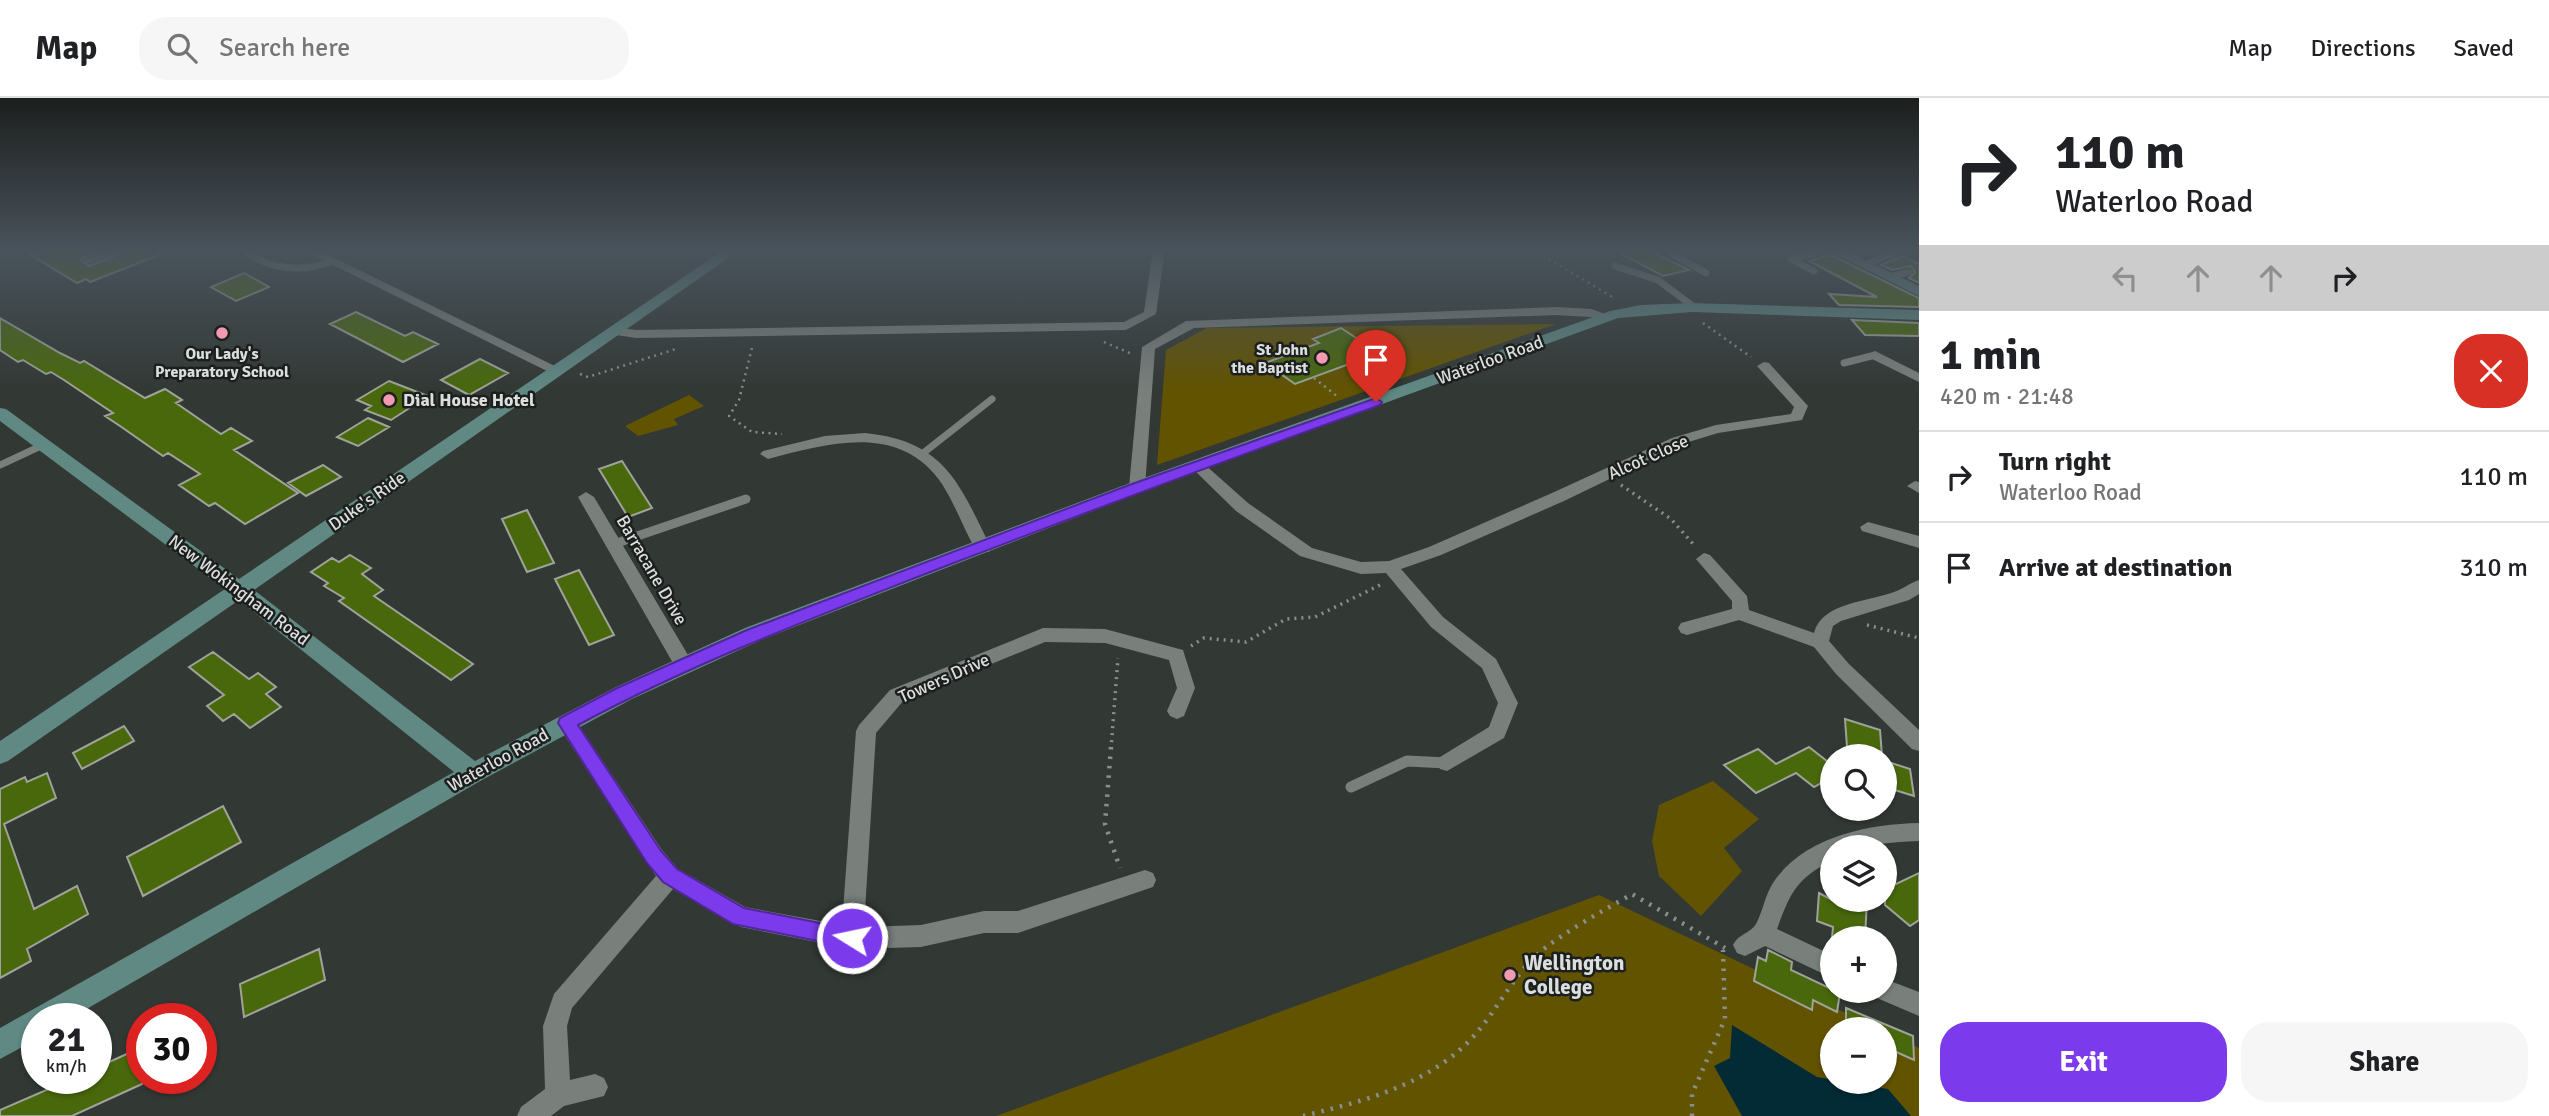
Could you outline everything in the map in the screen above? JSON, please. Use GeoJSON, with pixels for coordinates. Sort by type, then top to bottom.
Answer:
{"type":"FeatureCollection","features":[{"type":"Feature","properties":{"kind":"street"},"geometry":{"type":"LineString","coordinates":[[408,297],[559,368]]}},
{"type":"Feature","properties":{"kind":"street","name":"Duke's Ride"},"geometry":{"type":"LineString","coordinates":[[0,754],[665,297]]}},
{"type":"Feature","properties":{"kind":"street"},"geometry":{"type":"LineString","coordinates":[[615,331],[636,334],[1126,326],[1150,314],[1152,297]]}},
{"type":"Feature","properties":{"kind":"street","name":"Waterloo Road"},"geometry":{"type":"LineString","coordinates":[[70,1003],[473,773],[566,723],[684,665],[753,634],[1138,487],[1606,317],[1634,310],[1688,307],[1797,309],[1919,316]]}},
{"type":"Feature","properties":{"kind":"street"},"geometry":{"type":"LineString","coordinates":[[1138,487],[1149,347],[1191,324],[1556,311],[1592,313],[1606,317]]}},
{"type":"Feature","properties":{"kind":"street"},"geometry":{"type":"LineString","coordinates":[[1875,355],[1919,378]]}},
{"type":"Feature","properties":{"kind":"street","name":"Alcot Close"},"geometry":{"type":"LineString","coordinates":[[1198,466],[1242,506],[1306,552],[1361,568],[1394,571],[1677,441],[1716,429],[1797,417],[1801,405],[1764,366]]}},
{"type":"Feature","properties":{"kind":"street","name":"New Wokingham Road"},"geometry":{"type":"LineString","coordinates":[[0,412],[239,589],[473,773]]}},
{"type":"Feature","properties":{"kind":"street"},"geometry":{"type":"LineString","coordinates":[[768,454],[826,440],[863,438],[896,442],[922,454],[940,473],[960,503],[983,548]]}},
{"type":"Feature","properties":{"kind":"street","name":"Barracane Drive"},"geometry":{"type":"LineString","coordinates":[[586,497],[611,545],[684,665]]}},
{"type":"Feature","properties":{"kind":"street"},"geometry":{"type":"LineString","coordinates":[[1868,527],[1919,542]]}},
{"type":"Feature","properties":{"kind":"street"},"geometry":{"type":"LineString","coordinates":[[1704,559],[1741,600],[1740,613]]}},
{"type":"Feature","properties":{"kind":"street"},"geometry":{"type":"LineString","coordinates":[[1394,571],[1437,622],[1489,664],[1508,703],[1497,732],[1447,763]]}},
{"type":"Feature","properties":{"kind":"street"},"geometry":{"type":"LineString","coordinates":[[1820,642],[1825,623],[1835,617],[1903,597],[1919,586]]}},
{"type":"Feature","properties":{"kind":"street"},"geometry":{"type":"LineString","coordinates":[[1687,628],[1740,613],[1820,642],[1836,663],[1896,717],[1919,743]]}},
{"type":"Feature","properties":{"kind":"street","name":"Towers Drive"},"geometry":{"type":"LineString","coordinates":[[852,938],[866,731],[897,695],[1043,635],[1105,636],[1177,655]]}},
{"type":"Feature","properties":{"kind":"street"},"geometry":{"type":"LineString","coordinates":[[1177,655],[1186,688],[1177,711]]}},
{"type":"Feature","properties":{"kind":"street"},"geometry":{"type":"LineString","coordinates":[[566,723],[654,857],[670,876],[741,917],[852,938],[921,936],[984,922],[1018,922],[1135,883]]}},
{"type":"Feature","properties":{"kind":"street"},"geometry":{"type":"LineString","coordinates":[[1879,835],[1919,832]]}},
{"type":"Feature","properties":{"kind":"street"},"geometry":{"type":"LineString","coordinates":[[1820,856],[1799,867],[1780,891],[1755,939],[1820,963]]}},
{"type":"Feature","properties":{"kind":"street"},"geometry":{"type":"LineString","coordinates":[[558,1095],[555,1026],[562,1002],[670,876]]}},
{"type":"Feature","properties":{"kind":"street"},"geometry":{"type":"LineString","coordinates":[[1897,995],[1919,1004]]}},
{"type":"Feature","properties":{"kind":"street"},"geometry":{"type":"LineString","coordinates":[[0,1044],[21,1032]]}},
{"type":"Feature","properties":{"kind":"street"},"geometry":{"type":"LineString","coordinates":[[530,1116],[558,1095],[595,1087]]}},
{"type":"Feature","properties":{"kind":"lane"},"geometry":{"type":"LineString","coordinates":[[1682,297],[1688,307]]}},
{"type":"Feature","properties":{"kind":"lane"},"geometry":{"type":"LineString","coordinates":[[1844,363],[1875,355]]}},
{"type":"Feature","properties":{"kind":"lane"},"geometry":{"type":"LineString","coordinates":[[922,454],[992,399]]}},
{"type":"Feature","properties":{"kind":"lane"},"geometry":{"type":"LineString","coordinates":[[0,465],[43,445]]}},
{"type":"Feature","properties":{"kind":"lane"},"geometry":{"type":"LineString","coordinates":[[611,545],[746,499]]}},
{"type":"Feature","properties":{"kind":"lane"},"geometry":{"type":"LineString","coordinates":[[1351,787],[1407,761],[1447,763]]}},
{"type":"Feature","properties":{"kind":"path"},"geometry":{"type":"LineString","coordinates":[[1611,297],[1634,310]]}},
{"type":"Feature","properties":{"kind":"path"},"geometry":{"type":"LineString","coordinates":[[1688,307],[1764,366]]}},
{"type":"Feature","properties":{"kind":"path"},"geometry":{"type":"LineString","coordinates":[[1083,327],[1086,333],[1124,351],[1148,357]]}},
{"type":"Feature","properties":{"kind":"path"},"geometry":{"type":"LineString","coordinates":[[755,332],[742,392],[729,416],[752,432],[785,433],[792,447]]}},
{"type":"Feature","properties":{"kind":"path"},"geometry":{"type":"LineString","coordinates":[[559,368],[588,377],[684,347]]}},
{"type":"Feature","properties":{"kind":"path"},"geometry":{"type":"LineString","coordinates":[[1314,378],[1353,410]]}},
{"type":"Feature","properties":{"kind":"path"},"geometry":{"type":"LineString","coordinates":[[1618,482],[1686,530],[1704,559]]}},
{"type":"Feature","properties":{"kind":"path"},"geometry":{"type":"LineString","coordinates":[[1177,655],[1204,638],[1246,642],[1286,619],[1315,617],[1394,571]]}},
{"type":"Feature","properties":{"kind":"path"},"geometry":{"type":"LineString","coordinates":[[1835,617],[1919,639]]}},
{"type":"Feature","properties":{"kind":"path"},"geometry":{"type":"LineString","coordinates":[[1120,640],[1105,824],[1135,883]]}},
{"type":"Feature","properties":{"kind":"path"},"geometry":{"type":"LineString","coordinates":[[1303,1116],[1376,1097],[1441,1064],[1481,1031],[1527,964],[1575,928],[1632,894],[1723,948],[1725,1019],[1692,1094],[1692,1116]]}},
{"type":"Feature","properties":{"kind":"shaded area"},"geometry":{"type":"Polygon","coordinates":[[[1556,324],[1157,465],[1166,350],[1207,328],[1556,324]]]}},
{"type":"Feature","properties":{"kind":"shaded area"},"geometry":{"type":"Polygon","coordinates":[[[689,395],[704,406],[674,419],[678,425],[638,436],[625,426],[689,395]]]}},
{"type":"Feature","properties":{"kind":"shaded area"},"geometry":{"type":"Polygon","coordinates":[[[1713,781],[1759,819],[1724,848],[1742,871],[1701,916],[1659,876],[1652,841],[1659,805],[1713,781]]]}},
{"type":"Feature","properties":{"kind":"shaded area","name":"Wellington College"},"geometry":{"type":"Polygon","coordinates":[[[1599,895],[1854,1017],[1820,1017],[1820,1094],[1897,1094],[1897,1038],[1919,1048],[1919,1116],[996,1116],[1599,895]]]}},
{"type":"Feature","properties":{"kind":"water"},"geometry":{"type":"Polygon","coordinates":[[[1732,1025],[1820,1078],[1820,1094],[1892,1094],[1911,1116],[1742,1116],[1714,1066],[1730,1058],[1732,1025]]]}},
{"type":"Feature","properties":{"kind":"building"},"geometry":{"type":"Polygon","coordinates":[[[228,297],[247,297],[236,301],[228,297]]]}},
{"type":"Feature","properties":{"kind":"building"},"geometry":{"type":"Polygon","coordinates":[[[1831,297],[1869,297],[1916,297],[1919,298],[1919,307],[1839,305],[1831,297]]]}},
{"type":"Feature","properties":{"kind":"building"},"geometry":{"type":"Polygon","coordinates":[[[356,312],[405,336],[413,332],[438,344],[403,362],[330,324],[356,312]]]}},
{"type":"Feature","properties":{"kind":"building"},"geometry":{"type":"Polygon","coordinates":[[[0,318],[60,353],[80,363],[84,361],[145,398],[165,389],[182,400],[176,403],[221,434],[231,428],[252,441],[234,450],[298,493],[245,524],[215,503],[209,506],[179,485],[200,474],[168,453],[163,456],[105,416],[113,413],[64,380],[51,372],[46,374],[23,360],[18,362],[0,350],[0,318]]]}},
{"type":"Feature","properties":{"kind":"building"},"geometry":{"type":"Polygon","coordinates":[[[1852,320],[1919,323],[1919,336],[1865,335],[1852,320]]]}},
{"type":"Feature","properties":{"kind":"building","name":"St John the Baptist"},"geometry":{"type":"Polygon","coordinates":[[[1341,328],[1379,353],[1295,384],[1265,363],[1319,343],[1313,339],[1341,328]]]}},
{"type":"Feature","properties":{"kind":"building"},"geometry":{"type":"Polygon","coordinates":[[[480,359],[508,373],[469,395],[441,380],[480,359]]]}},
{"type":"Feature","properties":{"kind":"building","name":"Dial House Hotel"},"geometry":{"type":"Polygon","coordinates":[[[389,381],[428,396],[391,420],[365,410],[371,406],[357,400],[389,381]]]}},
{"type":"Feature","properties":{"kind":"building"},"geometry":{"type":"Polygon","coordinates":[[[368,418],[389,427],[358,446],[337,437],[368,418]]]}},
{"type":"Feature","properties":{"kind":"building"},"geometry":{"type":"Polygon","coordinates":[[[622,461],[652,508],[628,517],[599,469],[622,461]]]}},
{"type":"Feature","properties":{"kind":"building"},"geometry":{"type":"Polygon","coordinates":[[[323,465],[341,477],[306,496],[288,483],[323,465]]]}},
{"type":"Feature","properties":{"kind":"building"},"geometry":{"type":"Polygon","coordinates":[[[527,510],[554,563],[527,572],[502,519],[527,510]]]}},
{"type":"Feature","properties":{"kind":"building"},"geometry":{"type":"Polygon","coordinates":[[[350,555],[371,568],[362,574],[383,590],[374,596],[473,664],[451,680],[339,601],[344,598],[324,586],[328,583],[311,572],[332,558],[339,562],[350,555]]]}},
{"type":"Feature","properties":{"kind":"building"},"geometry":{"type":"Polygon","coordinates":[[[579,570],[614,635],[589,645],[555,579],[579,570]]]}},
{"type":"Feature","properties":{"kind":"building"},"geometry":{"type":"Polygon","coordinates":[[[213,652],[249,679],[258,673],[276,687],[266,694],[281,707],[250,728],[234,714],[223,721],[207,706],[224,695],[189,667],[213,652]]]}},
{"type":"Feature","properties":{"kind":"building"},"geometry":{"type":"Polygon","coordinates":[[[1845,719],[1880,730],[1881,744],[1847,744],[1845,719]]]}},
{"type":"Feature","properties":{"kind":"building"},"geometry":{"type":"Polygon","coordinates":[[[124,726],[134,741],[82,769],[73,753],[124,726]]]}},
{"type":"Feature","properties":{"kind":"building"},"geometry":{"type":"Polygon","coordinates":[[[1809,747],[1820,756],[1820,784],[1814,787],[1796,773],[1756,793],[1724,765],[1758,749],[1776,764],[1809,747]]]}},
{"type":"Feature","properties":{"kind":"building"},"geometry":{"type":"Polygon","coordinates":[[[1897,765],[1910,769],[1914,796],[1897,791],[1897,765]]]}},
{"type":"Feature","properties":{"kind":"building"},"geometry":{"type":"Polygon","coordinates":[[[47,773],[56,798],[4,824],[34,909],[77,886],[88,914],[27,949],[31,961],[0,978],[0,789],[25,777],[27,782],[47,773]]]}},
{"type":"Feature","properties":{"kind":"building"},"geometry":{"type":"Polygon","coordinates":[[[223,806],[241,842],[143,896],[127,857],[223,806]]]}},
{"type":"Feature","properties":{"kind":"building"},"geometry":{"type":"Polygon","coordinates":[[[1919,873],[1919,920],[1910,926],[1893,912],[1897,912],[1897,884],[1919,873]]]}},
{"type":"Feature","properties":{"kind":"building"},"geometry":{"type":"Polygon","coordinates":[[[1819,893],[1820,912],[1866,912],[1866,926],[1830,926],[1817,921],[1819,893]]]}},
{"type":"Feature","properties":{"kind":"building"},"geometry":{"type":"Polygon","coordinates":[[[319,949],[325,980],[244,1017],[240,984],[319,949]]]}},
{"type":"Feature","properties":{"kind":"building"},"geometry":{"type":"Polygon","coordinates":[[[1768,950],[1792,962],[1791,970],[1820,984],[1820,1003],[1838,1003],[1837,1012],[1813,1000],[1812,1010],[1754,981],[1758,957],[1766,961],[1768,950]]]}},
{"type":"Feature","properties":{"kind":"building"},"geometry":{"type":"Polygon","coordinates":[[[1846,1008],[1868,1017],[1846,1017],[1846,1008]]]}},
{"type":"Feature","properties":{"kind":"building"},"geometry":{"type":"Polygon","coordinates":[[[1897,1029],[1913,1036],[1914,1060],[1897,1052],[1897,1029]]]}},
{"type":"Feature","properties":{"kind":"building"},"geometry":{"type":"Polygon","coordinates":[[[126,1054],[126,1091],[72,1116],[0,1116],[0,1110],[37,1094],[112,1094],[112,1061],[126,1054]]]}},
{"type":"Feature","properties":{"kind":"place","name":"Our Lady's Preparatory School"},"geometry":{"type":"Point","coordinates":[222,333]}},
{"type":"Feature","properties":{"kind":"place","name":"St John the Baptist"},"geometry":{"type":"Point","coordinates":[1322,358]}},
{"type":"Feature","properties":{"kind":"place","name":"Dial House Hotel"},"geometry":{"type":"Point","coordinates":[389,400]}},
{"type":"Feature","properties":{"kind":"place","name":"Wellington College"},"geometry":{"type":"Point","coordinates":[1510,975]}},
{"type":"Feature","properties":{"kind":"route"},"geometry":{"type":"LineString","coordinates":[[852,938],[741,917],[670,876],[654,857],[566,723],[624,693],[753,634],[1138,487],[1376,402]]}}]}
